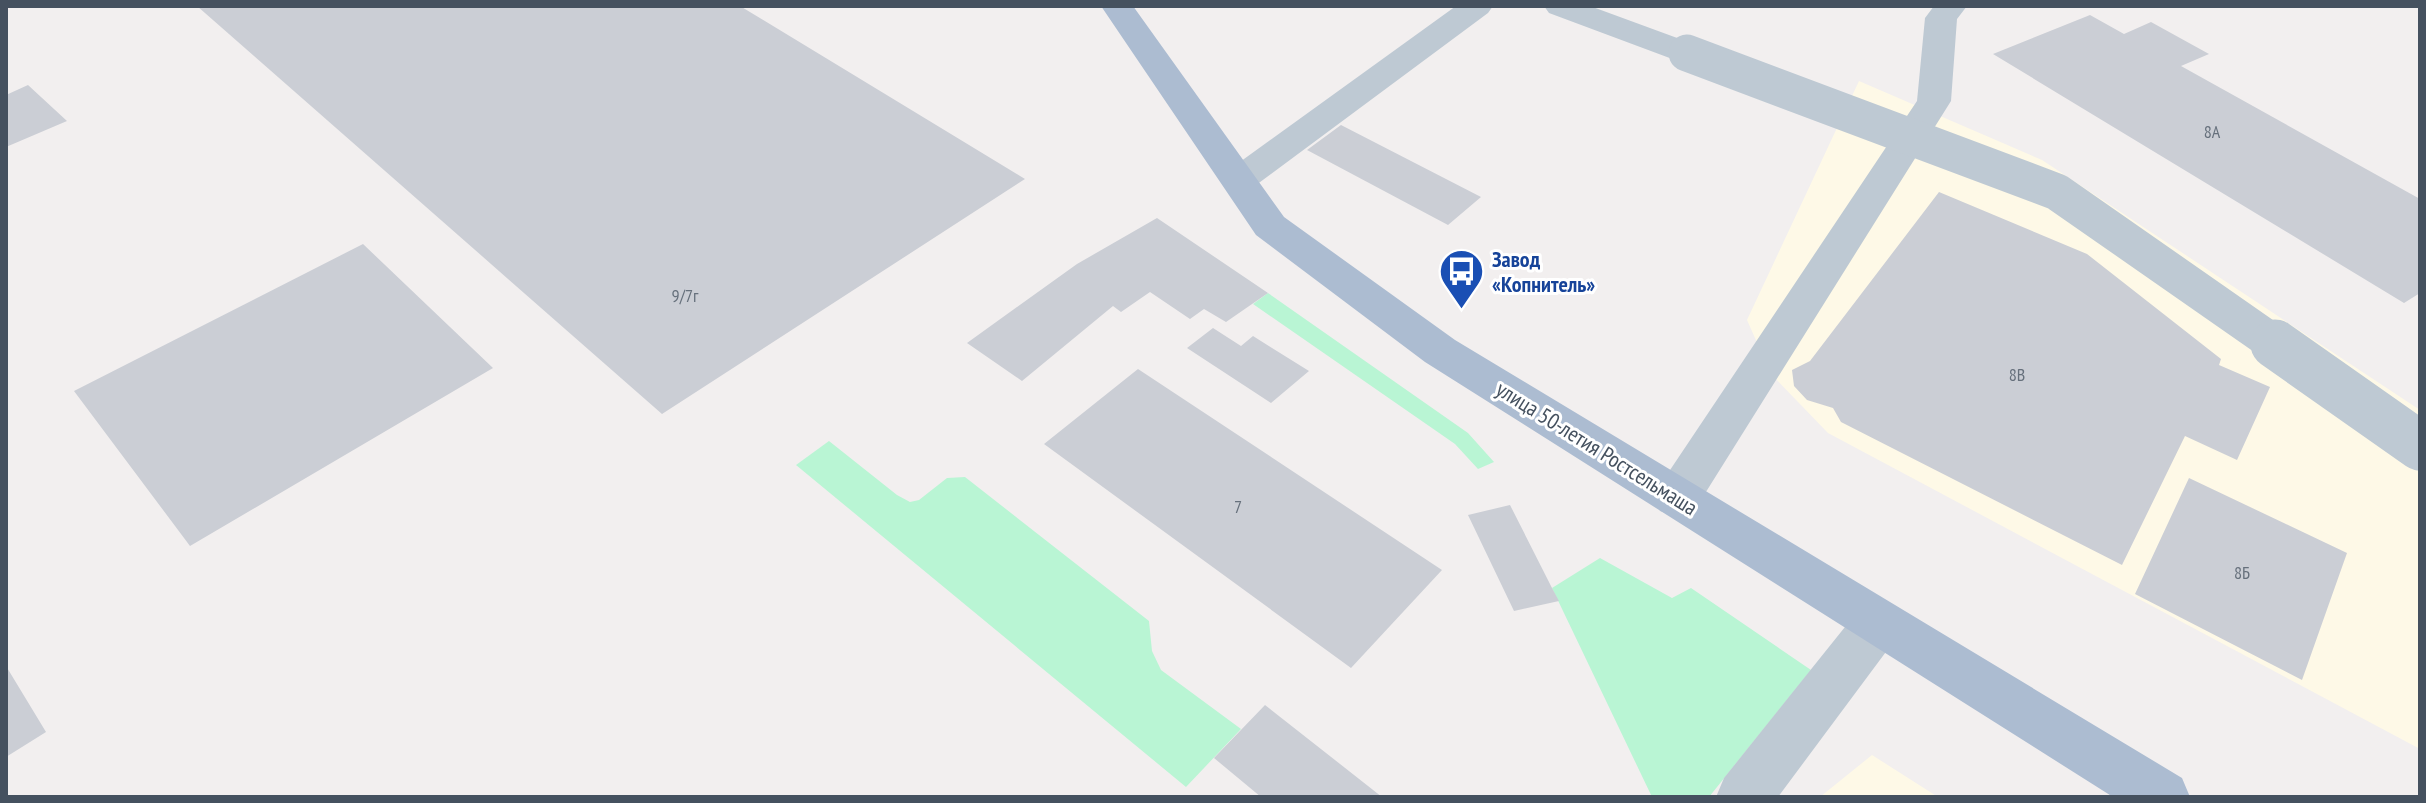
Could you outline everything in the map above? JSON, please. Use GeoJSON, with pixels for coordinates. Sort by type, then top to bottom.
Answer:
{"type":"FeatureCollection","features":[{"type":"Feature","properties":{"kind":"main road","name":"улица 50-летия Ростсельмаша"},"geometry":{"type":"LineString","coordinates":[[1117,6],[1270,226],[1428,342],[2162,797]]}},
{"type":"Feature","properties":{"kind":"lane"},"geometry":{"type":"LineString","coordinates":[[1239,180],[1477,6]]}},
{"type":"Feature","properties":{"kind":"lane"},"geometry":{"type":"LineString","coordinates":[[1560,6],[2057,192],[2328,385],[2420,446]]}},
{"type":"Feature","properties":{"kind":"lane"},"geometry":{"type":"LineString","coordinates":[[1677,498],[1934,101],[1941,18],[1951,6]]}},
{"type":"Feature","properties":{"kind":"lane"},"geometry":{"type":"LineString","coordinates":[[1744,797],[1879,622]]}},
{"type":"Feature","properties":{"kind":"shaded area"},"geometry":{"type":"Polygon","coordinates":[[[1859,81],[2042,160],[2420,410],[2420,749],[1828,433],[1771,374],[1747,320],[1859,81]]]}},
{"type":"Feature","properties":{"kind":"shaded area"},"geometry":{"type":"Polygon","coordinates":[[[1872,755],[1938,797],[1820,797],[1872,755]]]}},
{"type":"Feature","properties":{"kind":"green space"},"geometry":{"type":"Polygon","coordinates":[[[1268,293],[1468,433],[1494,462],[1478,469],[1455,444],[1253,304],[1268,293]]]}},
{"type":"Feature","properties":{"kind":"green space"},"geometry":{"type":"Polygon","coordinates":[[[829,441],[910,502],[919,500],[947,478],[965,477],[1149,621],[1152,651],[1161,670],[1241,729],[1186,787],[796,465],[829,441]]]}},
{"type":"Feature","properties":{"kind":"green space"},"geometry":{"type":"Polygon","coordinates":[[[1600,558],[1672,598],[1691,588],[1811,670],[1709,797],[1652,797],[1552,588],[1600,558]]]}},
{"type":"Feature","properties":{"kind":"building"},"geometry":{"type":"Polygon","coordinates":[[[197,6],[740,6],[1025,179],[662,414],[197,6]]]}},
{"type":"Feature","properties":{"kind":"building"},"geometry":{"type":"Polygon","coordinates":[[[2090,15],[2124,34],[2151,22],[2209,54],[2181,66],[2420,199],[2420,293],[2404,303],[1993,54],[2090,15]]]}},
{"type":"Feature","properties":{"kind":"building"},"geometry":{"type":"Polygon","coordinates":[[[28,85],[67,121],[6,147],[6,95],[28,85]]]}},
{"type":"Feature","properties":{"kind":"building"},"geometry":{"type":"Polygon","coordinates":[[[1341,125],[1481,197],[1448,225],[1307,150],[1341,125]]]}},
{"type":"Feature","properties":{"kind":"building"},"geometry":{"type":"Polygon","coordinates":[[[1939,192],[2087,254],[2221,359],[2219,365],[2270,387],[2237,460],[2185,436],[2122,565],[1841,422],[1833,408],[1807,400],[1794,386],[1792,370],[1810,361],[1939,192]]]}},
{"type":"Feature","properties":{"kind":"building"},"geometry":{"type":"Polygon","coordinates":[[[1157,218],[1268,293],[1226,322],[1204,309],[1190,319],[1150,292],[1121,312],[1113,306],[1022,381],[967,343],[1077,264],[1157,218]]]}},
{"type":"Feature","properties":{"kind":"building"},"geometry":{"type":"Polygon","coordinates":[[[363,244],[493,368],[190,546],[74,391],[363,244]]]}},
{"type":"Feature","properties":{"kind":"building"},"geometry":{"type":"Polygon","coordinates":[[[1213,328],[1241,346],[1253,336],[1309,371],[1271,403],[1187,348],[1213,328]]]}},
{"type":"Feature","properties":{"kind":"building"},"geometry":{"type":"Polygon","coordinates":[[[1138,369],[1442,570],[1351,668],[1044,444],[1138,369]]]}},
{"type":"Feature","properties":{"kind":"building"},"geometry":{"type":"Polygon","coordinates":[[[2189,478],[2347,553],[2302,680],[2135,594],[2189,478]]]}},
{"type":"Feature","properties":{"kind":"building"},"geometry":{"type":"Polygon","coordinates":[[[1510,505],[1559,601],[1514,611],[1468,515],[1510,505]]]}},
{"type":"Feature","properties":{"kind":"building"},"geometry":{"type":"Polygon","coordinates":[[[6,666],[46,732],[6,757],[6,666]]]}},
{"type":"Feature","properties":{"kind":"building"},"geometry":{"type":"Polygon","coordinates":[[[1265,705],[1382,797],[1261,797],[1214,758],[1265,705]]]}},
{"type":"Feature","properties":{"kind":"place","name":"Завод «Копнитель»"},"geometry":{"type":"Point","coordinates":[1461,311]}}]}
